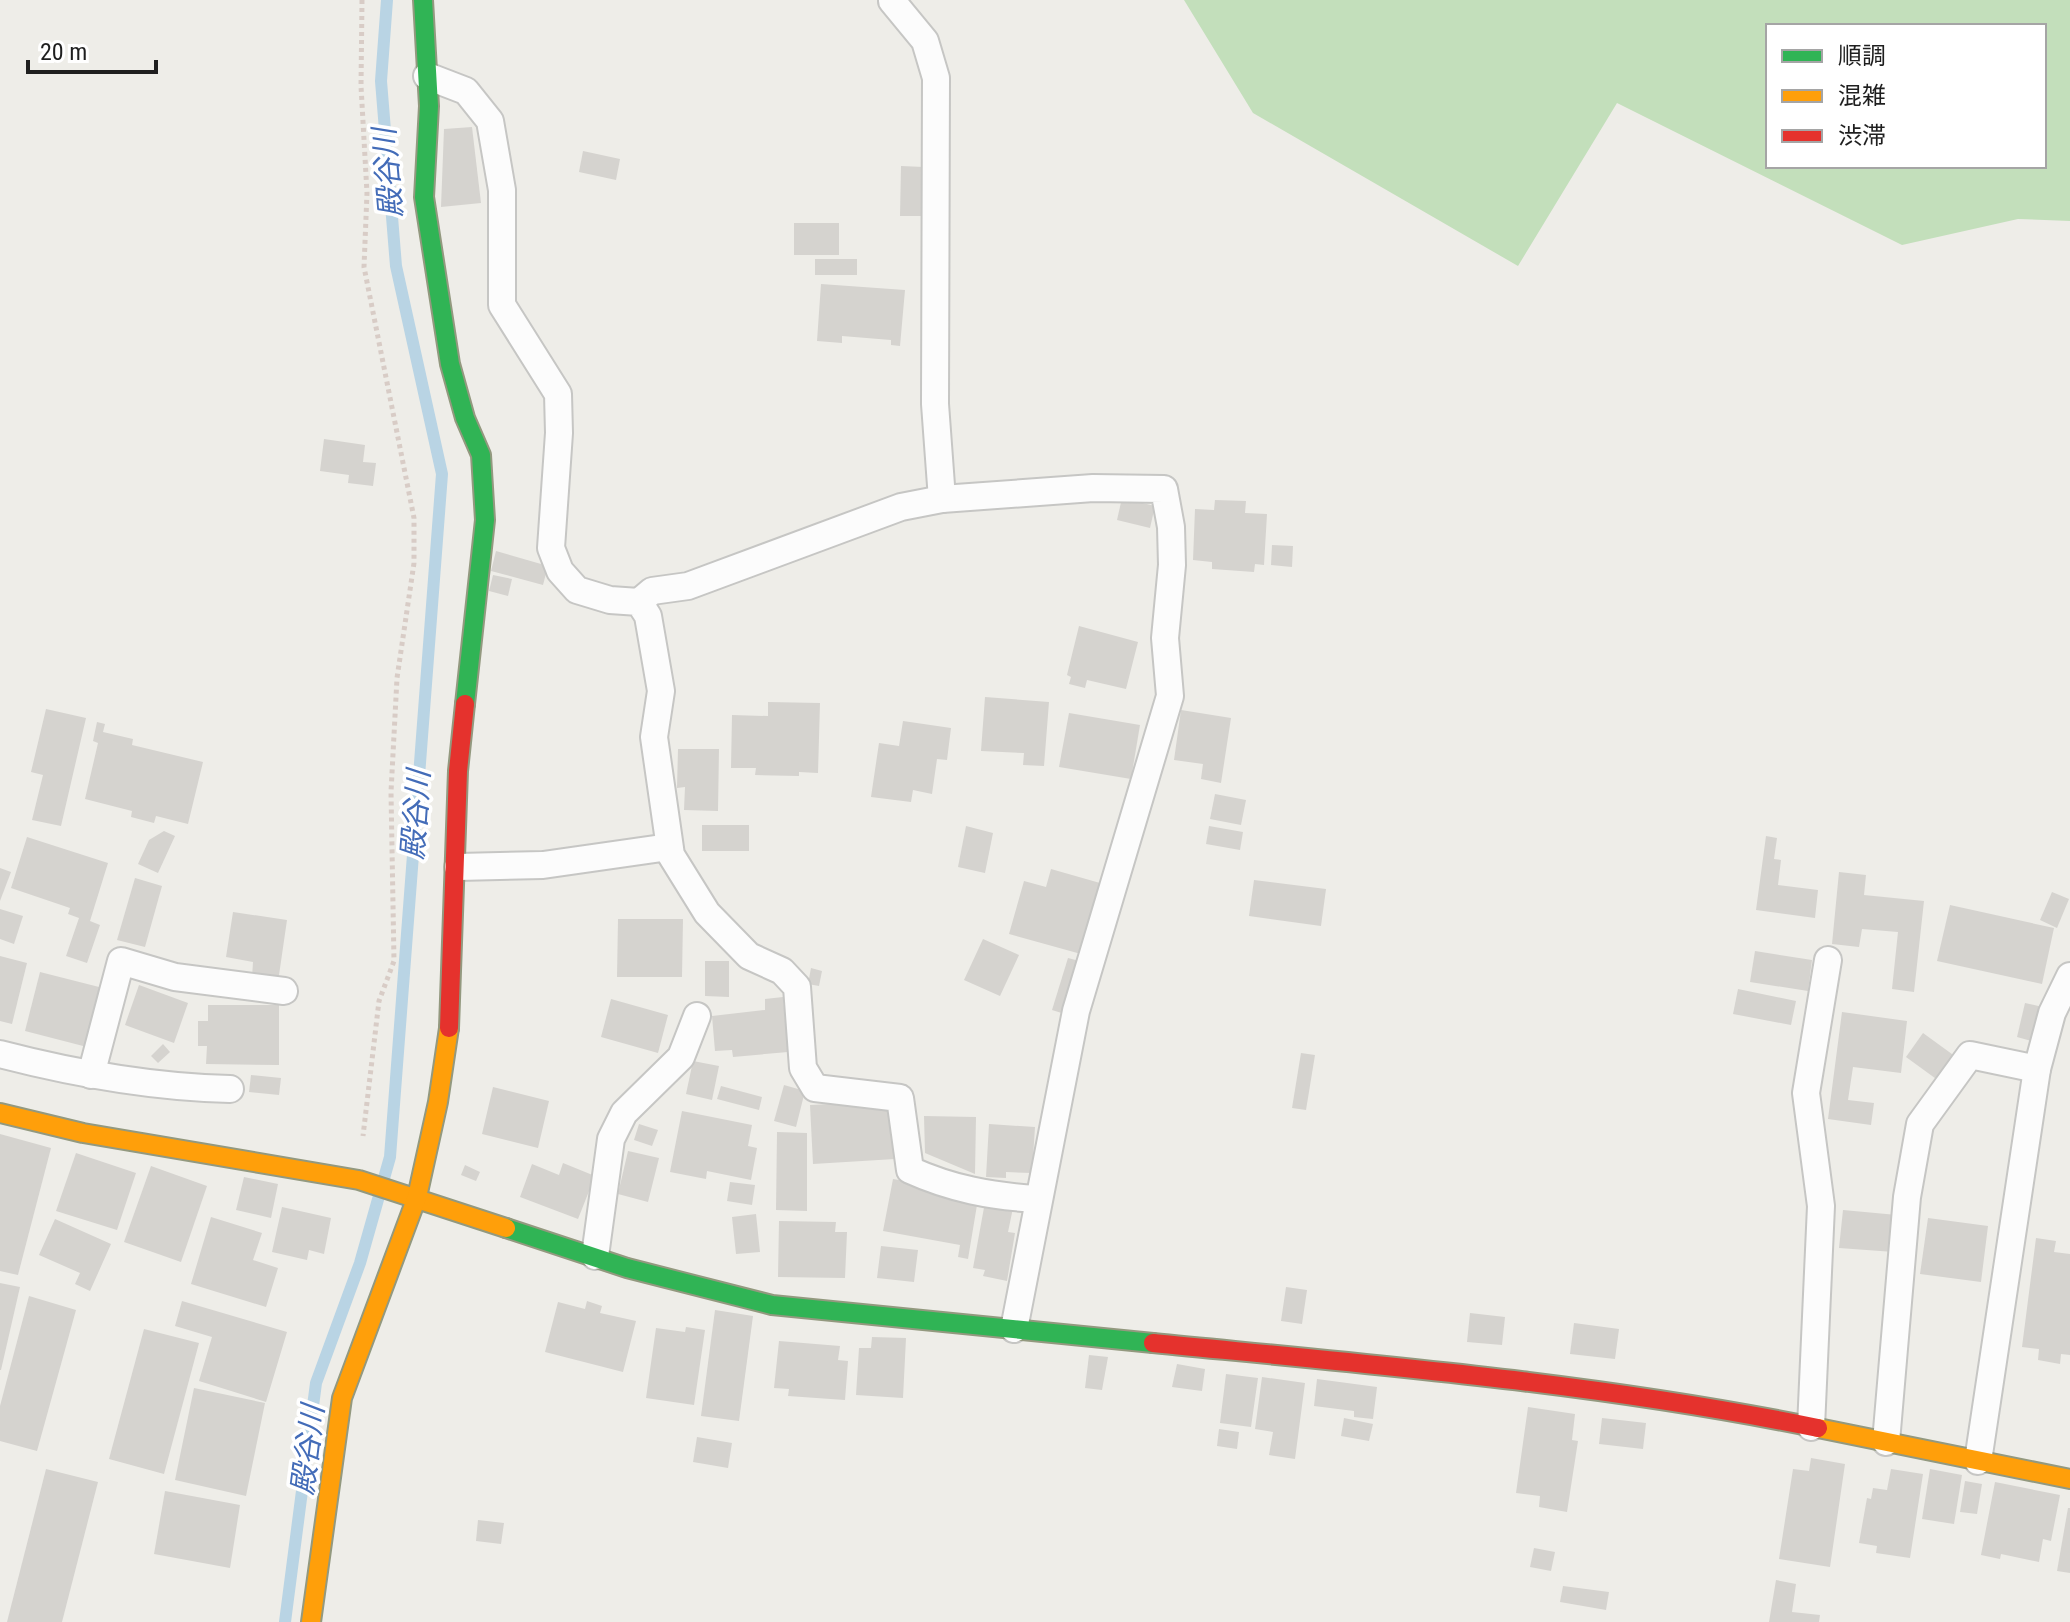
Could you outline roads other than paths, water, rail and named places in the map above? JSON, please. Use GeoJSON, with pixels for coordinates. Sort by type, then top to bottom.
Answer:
{"type":"FeatureCollection","features":[{"type":"Feature","properties":{"kind":"street"},"geometry":{"type":"LineString","coordinates":[[311,1622],[342,1398],[411,1196],[438,1102],[452,1006],[458,867],[458,771],[485,520],[481,455],[465,418],[450,364],[424,197],[427,76],[423,0]]}},
{"type":"Feature","properties":{"kind":"street"},"geometry":{"type":"LineString","coordinates":[[0,1113],[83,1133],[359,1180],[595,1256],[772,1305],[1547,1382],[1725,1409],[2070,1479]]}},
{"type":"Feature","properties":{"kind":"lane"},"geometry":{"type":"LineString","coordinates":[[892,1],[925,41],[936,78],[935,404],[942,499]]}},
{"type":"Feature","properties":{"kind":"lane"},"geometry":{"type":"LineString","coordinates":[[427,76],[466,91],[490,121],[502,190],[502,305],[558,394],[559,433],[550,521],[551,548],[560,571],[577,590],[610,600],[639,602],[652,591],[688,586],[901,507],[942,499],[1093,488],[1164,489],[1171,527],[1172,565],[1165,638],[1170,696],[1076,1011],[1036,1199],[1014,1329]]}},
{"type":"Feature","properties":{"kind":"lane"},"geometry":{"type":"LineString","coordinates":[[639,602],[648,616],[661,691],[654,737],[671,855],[707,913],[749,956],[782,971],[797,987],[803,1068],[815,1088],[900,1098],[910,1170],[943,1185],[987,1195],[1036,1199]]}},
{"type":"Feature","properties":{"kind":"lane"},"geometry":{"type":"LineString","coordinates":[[458,867],[543,865],[669,847]]}},
{"type":"Feature","properties":{"kind":"lane"},"geometry":{"type":"LineString","coordinates":[[1811,1427],[1821,1206],[1806,1093],[1828,960]]}},
{"type":"Feature","properties":{"kind":"lane"},"geometry":{"type":"LineString","coordinates":[[91,1075],[121,961],[175,977],[284,991]]}},
{"type":"Feature","properties":{"kind":"lane"},"geometry":{"type":"LineString","coordinates":[[1978,1461],[2037,1069],[2052,1013],[2070,976]]}},
{"type":"Feature","properties":{"kind":"lane"},"geometry":{"type":"LineString","coordinates":[[595,1256],[611,1139],[624,1113],[681,1057],[697,1016]]}},
{"type":"Feature","properties":{"kind":"lane"},"geometry":{"type":"LineString","coordinates":[[0,1054],[165,1088],[230,1089]]}},
{"type":"Feature","properties":{"kind":"lane"},"geometry":{"type":"LineString","coordinates":[[1886,1442],[1907,1197],[1920,1124],[1970,1055],[2037,1069]]}},
{"type":"Feature","properties":{"kind":"waterway","name":"殿谷川"},"geometry":{"type":"LineString","coordinates":[[285,1622],[316,1383],[360,1263],[390,1157],[442,474],[396,266],[381,81],[387,0]]}}]}
